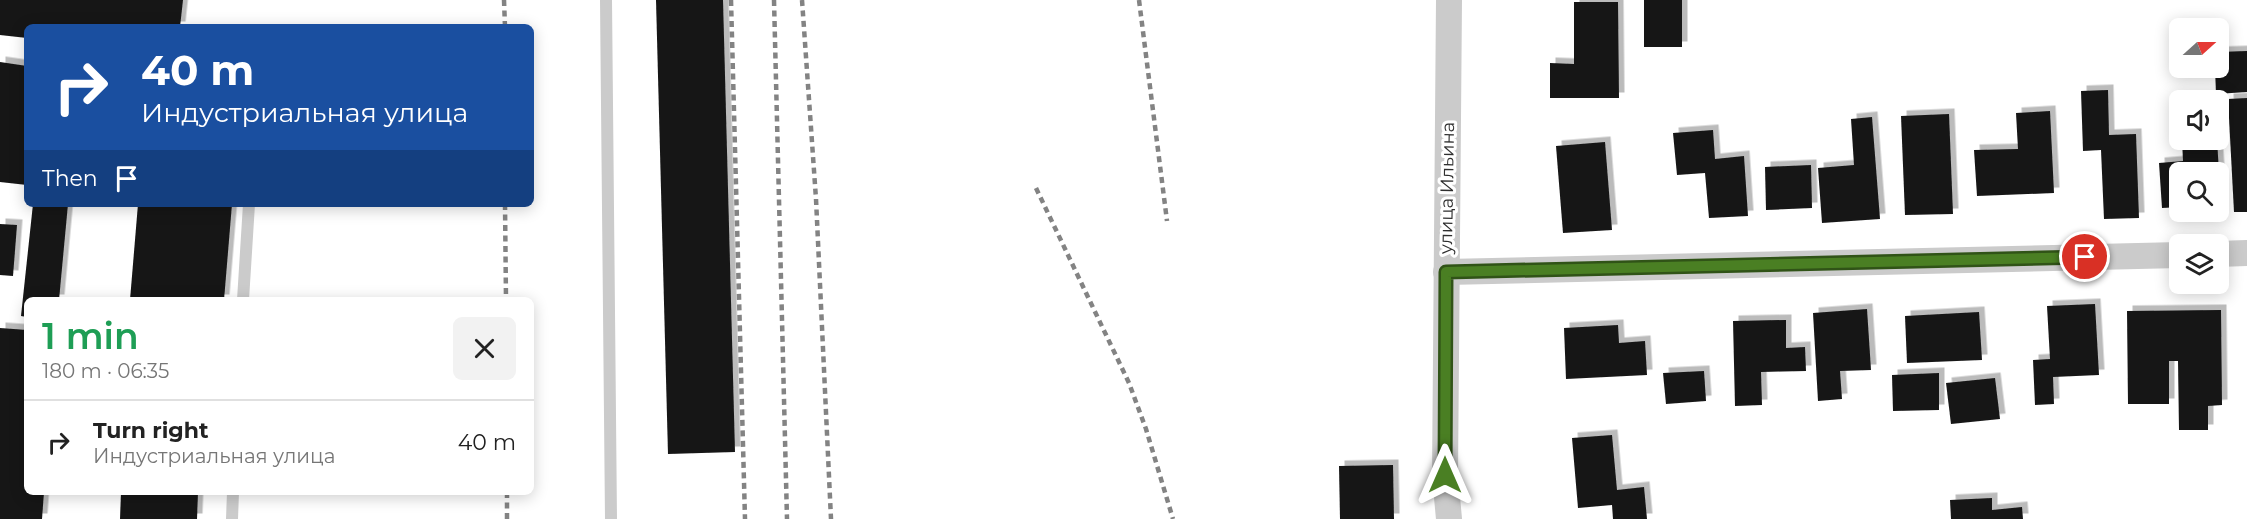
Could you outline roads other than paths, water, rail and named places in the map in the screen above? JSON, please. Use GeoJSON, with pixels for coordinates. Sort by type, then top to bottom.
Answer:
{"type":"FeatureCollection","features":[{"type":"Feature","properties":{"kind":"street","name":"улица Ильина"},"geometry":{"type":"LineString","coordinates":[[1449,0],[1445,475],[1449,519]]}},
{"type":"Feature","properties":{"kind":"street"},"geometry":{"type":"LineString","coordinates":[[2229,254],[2247,254]]}},
{"type":"Feature","properties":{"kind":"street"},"geometry":{"type":"LineString","coordinates":[[1446,272],[2169,255]]}},
{"type":"Feature","properties":{"kind":"lane"},"geometry":{"type":"LineString","coordinates":[[606,0],[611,519]]}},
{"type":"Feature","properties":{"kind":"lane"},"geometry":{"type":"LineString","coordinates":[[243,297],[249,207]]}},
{"type":"Feature","properties":{"kind":"lane"},"geometry":{"type":"LineString","coordinates":[[232,519],[233,495]]}},
{"type":"Feature","properties":{"kind":"railway"},"geometry":{"type":"LineString","coordinates":[[504,0],[505,24]]}},
{"type":"Feature","properties":{"kind":"railway"},"geometry":{"type":"LineString","coordinates":[[731,0],[745,519]]}},
{"type":"Feature","properties":{"kind":"railway"},"geometry":{"type":"LineString","coordinates":[[774,0],[787,519]]}},
{"type":"Feature","properties":{"kind":"railway"},"geometry":{"type":"LineString","coordinates":[[802,0],[816,199],[831,519]]}},
{"type":"Feature","properties":{"kind":"railway"},"geometry":{"type":"LineString","coordinates":[[1139,0],[1167,221]]}},
{"type":"Feature","properties":{"kind":"railway"},"geometry":{"type":"LineString","coordinates":[[1036,188],[1129,383],[1146,429],[1173,519]]}},
{"type":"Feature","properties":{"kind":"railway"},"geometry":{"type":"LineString","coordinates":[[505,207],[506,297]]}},
{"type":"Feature","properties":{"kind":"railway"},"geometry":{"type":"LineString","coordinates":[[507,495],[507,519]]}}]}
